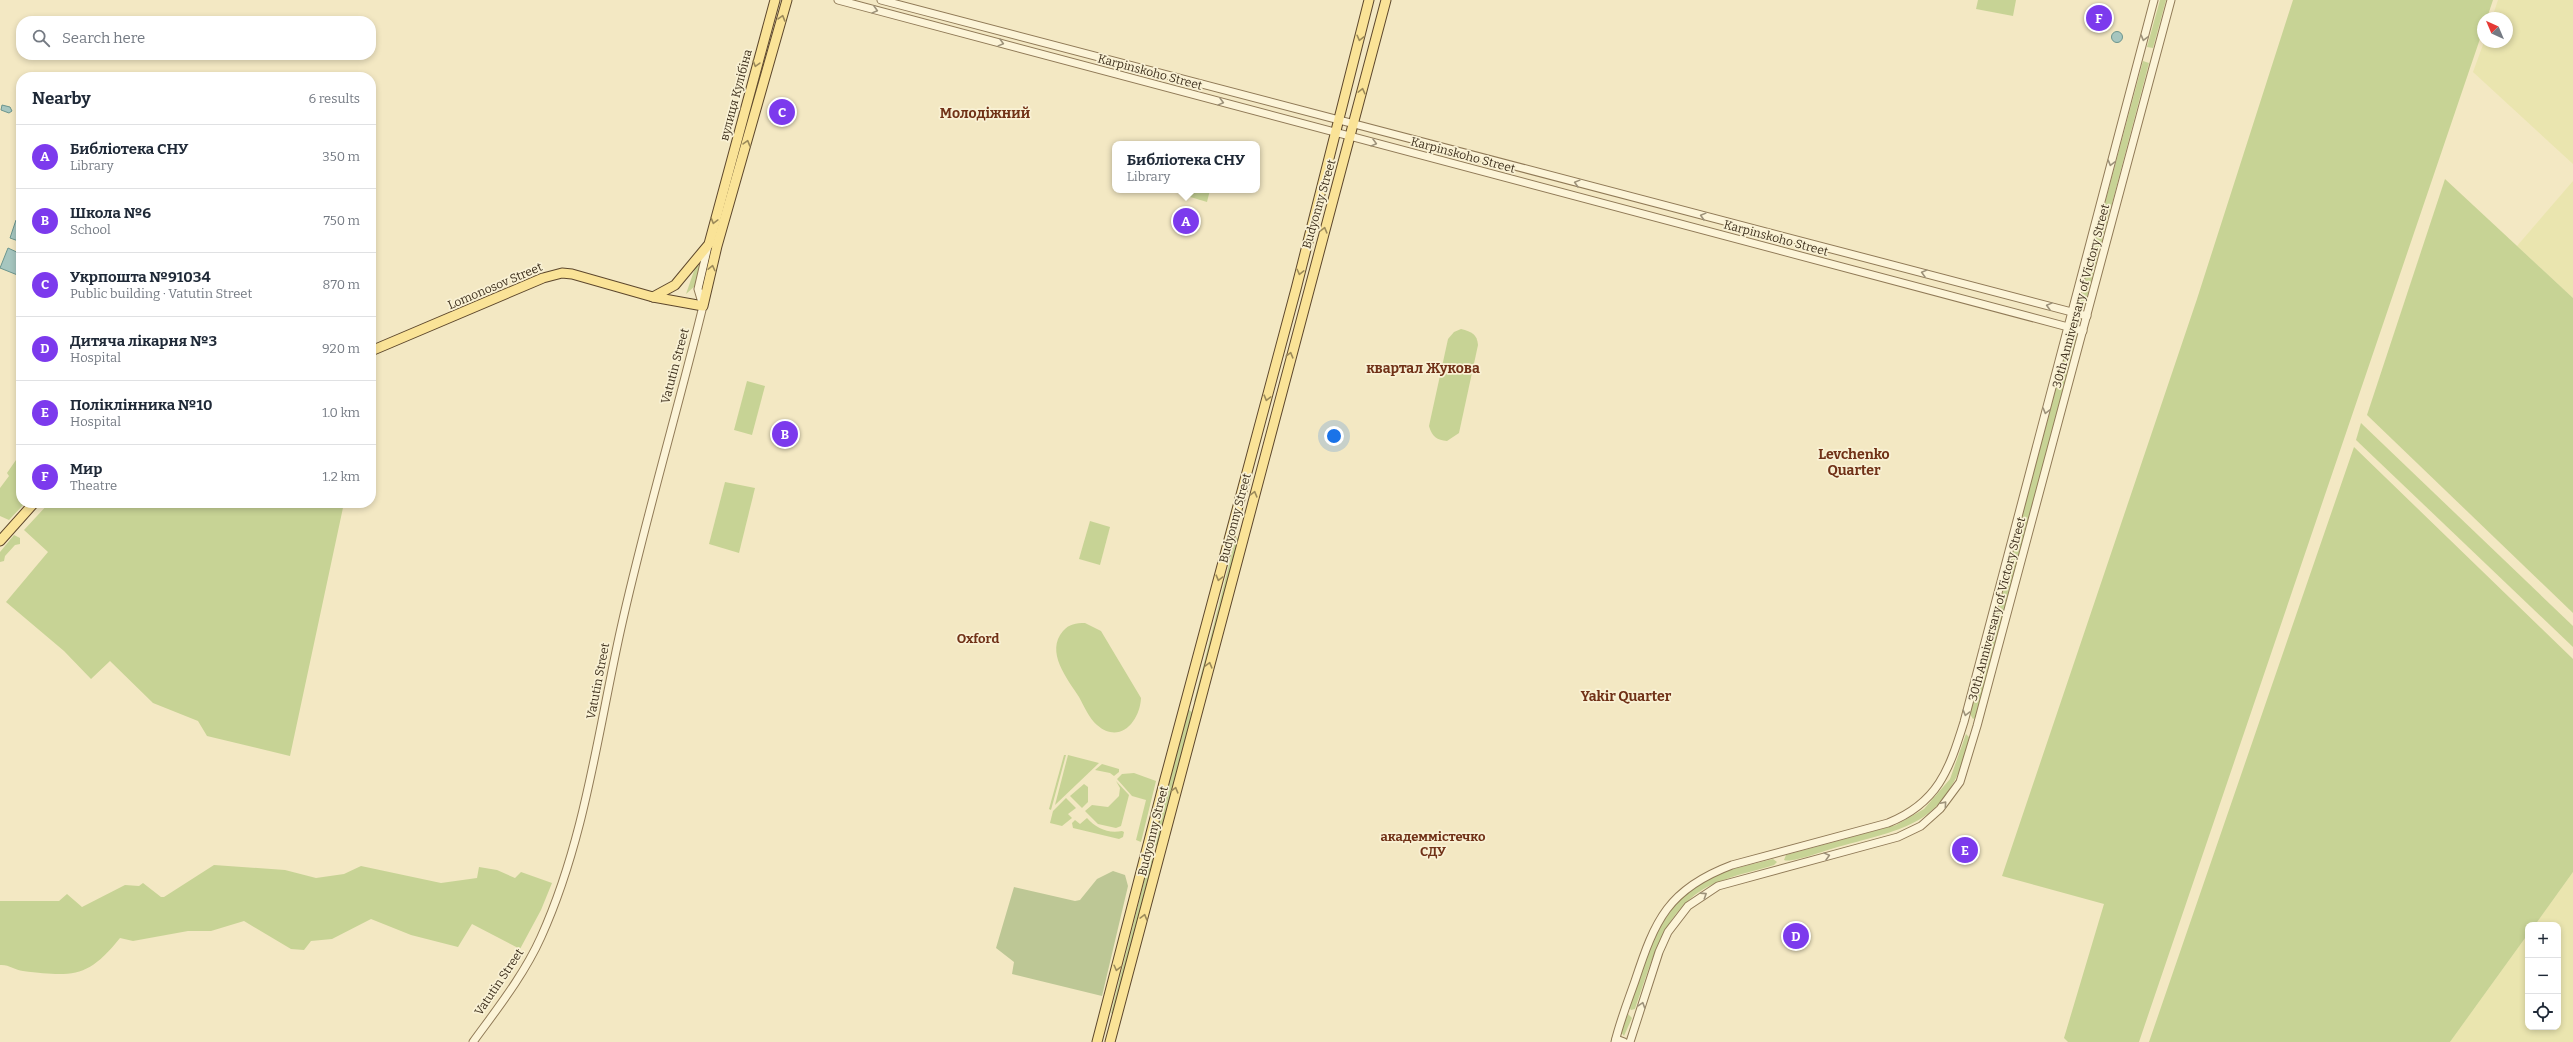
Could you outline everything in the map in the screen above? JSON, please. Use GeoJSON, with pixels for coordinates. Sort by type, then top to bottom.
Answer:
{"type":"FeatureCollection","features":[{"type":"Feature","properties":{"kind":"main road","name":"вулиця Кулібіна"},"geometry":{"type":"LineString","coordinates":[[721,197],[775,0]]}},
{"type":"Feature","properties":{"kind":"main road","name":"Vatutin Street"},"geometry":{"type":"LineString","coordinates":[[703,306],[717,246],[787,0]]}},
{"type":"Feature","properties":{"kind":"main road","name":"Budyonny Street"},"geometry":{"type":"LineString","coordinates":[[1097,1042],[1336,133],[1369,0]]}},
{"type":"Feature","properties":{"kind":"main road","name":"Budyonny Street"},"geometry":{"type":"LineString","coordinates":[[1110,1042],[1304,303],[1351,136],[1386,0]]}},
{"type":"Feature","properties":{"kind":"main road","name":"Vatutin Street"},"geometry":{"type":"LineString","coordinates":[[709,244],[721,197]]}},
{"type":"Feature","properties":{"kind":"main road"},"geometry":{"type":"LineString","coordinates":[[653,297],[675,285],[709,244]]}},
{"type":"Feature","properties":{"kind":"main road","name":"Lomonosov Street"},"geometry":{"type":"LineString","coordinates":[[376,349],[557,274],[579,276],[653,297],[703,306]]}},
{"type":"Feature","properties":{"kind":"main road"},"geometry":{"type":"LineString","coordinates":[[0,541],[30,508]]}},
{"type":"Feature","properties":{"kind":"main road"},"geometry":{"type":"LineString","coordinates":[[1185,704],[1197,707]]}},
{"type":"Feature","properties":{"kind":"street","name":"Karpinskoho Street"},"geometry":{"type":"LineString","coordinates":[[838,0],[2083,331]]}},
{"type":"Feature","properties":{"kind":"street","name":"Karpinskoho Street"},"geometry":{"type":"LineString","coordinates":[[881,0],[2087,316]]}},
{"type":"Feature","properties":{"kind":"street","name":"30th Anniversary of Victory Street"},"geometry":{"type":"LineString","coordinates":[[1615,1040],[1650,936],[1669,906],[1690,885],[1710,873],[1732,865],[1888,823],[1919,807],[1945,776],[1964,722],[2154,0]]}},
{"type":"Feature","properties":{"kind":"street","name":"30th Anniversary of Victory Street"},"geometry":{"type":"LineString","coordinates":[[1630,1042],[1659,952],[1668,932],[1688,906],[1718,886],[1898,837],[1925,823],[1950,797],[1960,782],[1968,759],[2171,0]]}},
{"type":"Feature","properties":{"kind":"street","name":"Vatutin Street"},"geometry":{"type":"LineString","coordinates":[[473,1042],[526,966],[541,939],[568,867],[606,708],[636,567],[703,306],[698,289],[709,244]]}},
{"type":"Feature","properties":{"kind":"street"},"geometry":{"type":"LineString","coordinates":[[1615,1040],[1624,1042]]}},
{"type":"Feature","properties":{"kind":"shaded area"},"geometry":{"type":"Polygon","coordinates":[[[2498,0],[2573,0],[2573,164],[2473,72],[2482,48],[2513,48],[2513,12],[2494,12],[2498,0]]]}},
{"type":"Feature","properties":{"kind":"shaded area"},"geometry":{"type":"Polygon","coordinates":[[[2573,181],[2573,298],[2517,246],[2573,181]]]}},
{"type":"Feature","properties":{"kind":"shaded area"},"geometry":{"type":"Polygon","coordinates":[[[2573,872],[2573,1042],[2450,1042],[2525,938],[2525,1030],[2561,1030],[2561,922],[2537,922],[2573,872]]]}},
{"type":"Feature","properties":{"kind":"green space"},"geometry":{"type":"Polygon","coordinates":[[[1978,0],[2016,0],[2013,16],[1976,9],[1978,0]]]}},
{"type":"Feature","properties":{"kind":"green space"},"geometry":{"type":"Polygon","coordinates":[[[2160,0],[2166,0],[2153,48],[2147,47],[2160,0]]]}},
{"type":"Feature","properties":{"kind":"green space"},"geometry":{"type":"Polygon","coordinates":[[[2293,0],[2493,0],[2489,12],[2477,12],[2477,48],[2139,1042],[2068,1042],[2064,1038],[2104,904],[2002,876],[2197,299],[2293,0]]]}},
{"type":"Feature","properties":{"kind":"green space"},"geometry":{"type":"Polygon","coordinates":[[[2143,61],[2149,63],[2085,306],[2081,308],[2078,304],[2143,61]]]}},
{"type":"Feature","properties":{"kind":"green space"},"geometry":{"type":"Polygon","coordinates":[[[2445,179],[2573,298],[2573,613],[2367,415],[2445,179]]]}},
{"type":"Feature","properties":{"kind":"green space"},"geometry":{"type":"Polygon","coordinates":[[[1188,193],[1209,193],[1207,202],[1187,196],[1188,193]]]}},
{"type":"Feature","properties":{"kind":"green space"},"geometry":{"type":"Polygon","coordinates":[[[696,265],[701,266],[695,286],[686,294],[696,265]]]}},
{"type":"Feature","properties":{"kind":"green space"},"geometry":{"type":"Polygon","coordinates":[[[1461,329],[1473,334],[1478,345],[1459,433],[1447,441],[1443,441],[1433,435],[1429,426],[1448,339],[1454,332],[1461,329]]]}},
{"type":"Feature","properties":{"kind":"green space"},"geometry":{"type":"Polygon","coordinates":[[[2075,332],[2077,337],[1976,717],[1973,719],[1970,714],[2070,335],[2075,332]]]}},
{"type":"Feature","properties":{"kind":"green space"},"geometry":{"type":"Polygon","coordinates":[[[747,381],[765,386],[752,435],[734,430],[747,381]]]}},
{"type":"Feature","properties":{"kind":"green space"},"geometry":{"type":"Polygon","coordinates":[[[2361,423],[2573,626],[2573,647],[2356,440],[2361,423]]]}},
{"type":"Feature","properties":{"kind":"green space"},"geometry":{"type":"Polygon","coordinates":[[[2354,447],[2573,659],[2573,872],[2537,922],[2525,922],[2525,938],[2450,1042],[2149,1042],[2354,447]]]}},
{"type":"Feature","properties":{"kind":"green space"},"geometry":{"type":"Polygon","coordinates":[[[16,460],[16,508],[20,508],[9,520],[0,516],[0,488],[9,476],[7,473],[16,460]]]}},
{"type":"Feature","properties":{"kind":"green space"},"geometry":{"type":"Polygon","coordinates":[[[725,482],[755,488],[739,553],[709,544],[725,482]]]}},
{"type":"Feature","properties":{"kind":"green space"},"geometry":{"type":"Polygon","coordinates":[[[44,508],[343,508],[290,756],[207,736],[198,721],[153,703],[110,661],[91,679],[64,651],[6,602],[48,552],[24,530],[44,508]]]}},
{"type":"Feature","properties":{"kind":"green space"},"geometry":{"type":"Polygon","coordinates":[[[1090,521],[1110,527],[1100,565],[1079,559],[1090,521]]]}},
{"type":"Feature","properties":{"kind":"green space"},"geometry":{"type":"Polygon","coordinates":[[[14,535],[20,538],[20,544],[15,545],[5,556],[4,561],[0,562],[0,552],[14,535]]]}},
{"type":"Feature","properties":{"kind":"green space"},"geometry":{"type":"Polygon","coordinates":[[[1236,537],[1239,540],[1196,702],[1194,702],[1236,537]]]}},
{"type":"Feature","properties":{"kind":"green space"},"geometry":{"type":"Polygon","coordinates":[[[1085,623],[1101,631],[1141,698],[1140,707],[1133,722],[1121,731],[1105,731],[1094,722],[1064,673],[1057,656],[1056,648],[1058,639],[1063,631],[1070,625],[1085,623]]]}},
{"type":"Feature","properties":{"kind":"green space"},"geometry":{"type":"Polygon","coordinates":[[[1188,709],[1193,713],[1158,845],[1156,846],[1153,844],[1188,709]]]}},
{"type":"Feature","properties":{"kind":"green space"},"geometry":{"type":"Polygon","coordinates":[[[1966,734],[1971,739],[1961,768],[1949,790],[1936,806],[1921,818],[1904,827],[1883,834],[1800,859],[1788,861],[1784,860],[1786,855],[1896,825],[1924,809],[1950,779],[1966,734]]]}},
{"type":"Feature","properties":{"kind":"green space"},"geometry":{"type":"Polygon","coordinates":[[[1064,755],[1066,755],[1051,810],[1049,809],[1064,755]]]}},
{"type":"Feature","properties":{"kind":"green space"},"geometry":{"type":"Polygon","coordinates":[[[1068,755],[1099,763],[1055,805],[1068,755]]]}},
{"type":"Feature","properties":{"kind":"green space"},"geometry":{"type":"Polygon","coordinates":[[[1102,764],[1119,769],[1119,772],[1114,776],[1110,773],[1095,770],[1102,764]]]}},
{"type":"Feature","properties":{"kind":"green space"},"geometry":{"type":"Polygon","coordinates":[[[1134,773],[1156,781],[1141,842],[1136,840],[1146,800],[1132,796],[1117,779],[1122,774],[1134,773]]]}},
{"type":"Feature","properties":{"kind":"green space"},"geometry":{"type":"Polygon","coordinates":[[[1116,781],[1129,795],[1121,826],[1116,828],[1098,824],[1085,811],[1092,805],[1108,807],[1119,796],[1120,788],[1116,781]]]}},
{"type":"Feature","properties":{"kind":"green space"},"geometry":{"type":"Polygon","coordinates":[[[1084,784],[1088,787],[1088,802],[1082,808],[1070,796],[1084,784]]]}},
{"type":"Feature","properties":{"kind":"green space"},"geometry":{"type":"Polygon","coordinates":[[[1066,798],[1076,808],[1068,814],[1072,818],[1062,826],[1050,823],[1053,811],[1066,798]]]}},
{"type":"Feature","properties":{"kind":"green space"},"geometry":{"type":"Polygon","coordinates":[[[1087,818],[1094,825],[1107,831],[1124,832],[1123,837],[1119,839],[1073,828],[1072,823],[1075,820],[1080,824],[1087,818]]]}},
{"type":"Feature","properties":{"kind":"green space"},"geometry":{"type":"Polygon","coordinates":[[[1150,858],[1155,860],[1113,1014],[1111,1013],[1150,858]]]}},
{"type":"Feature","properties":{"kind":"green space"},"geometry":{"type":"Polygon","coordinates":[[[1773,859],[1777,862],[1774,865],[1737,875],[1716,883],[1698,893],[1684,905],[1662,936],[1654,954],[1635,1009],[1631,1010],[1629,1007],[1658,931],[1680,900],[1695,887],[1714,876],[1736,868],[1773,859]]]}},
{"type":"Feature","properties":{"kind":"green space"},"geometry":{"type":"Polygon","coordinates":[[[214,865],[285,870],[316,878],[344,874],[361,866],[441,883],[477,878],[479,867],[497,870],[515,878],[521,872],[552,883],[541,910],[520,949],[472,924],[458,947],[411,935],[371,919],[332,939],[311,941],[304,950],[291,949],[244,921],[211,931],[188,931],[133,941],[120,938],[109,951],[88,968],[67,974],[23,971],[6,965],[0,965],[0,901],[59,901],[67,894],[82,907],[125,885],[139,886],[143,883],[161,897],[164,897],[214,865]]]}},
{"type":"Feature","properties":{"kind":"green space"},"geometry":{"type":"Polygon","coordinates":[[[1113,871],[1125,875],[1128,886],[1102,996],[1012,974],[1014,962],[996,948],[1014,887],[1075,901],[1080,900],[1097,879],[1113,871]]]}},
{"type":"Feature","properties":{"kind":"green space"},"geometry":{"type":"Polygon","coordinates":[[[1628,1014],[1632,1018],[1624,1036],[1621,1032],[1628,1014]]]}},
{"type":"Feature","properties":{"kind":"water"},"geometry":{"type":"Polygon","coordinates":[[[2117,31],[2121,33],[2123,37],[2121,41],[2117,43],[2113,41],[2111,37],[2113,33],[2117,31]]]}},
{"type":"Feature","properties":{"kind":"water"},"geometry":{"type":"Polygon","coordinates":[[[2,105],[10,107],[12,111],[9,113],[1,110],[2,105]]]}},
{"type":"Feature","properties":{"kind":"water"},"geometry":{"type":"Polygon","coordinates":[[[16,220],[16,240],[10,238],[16,220]]]}},
{"type":"Feature","properties":{"kind":"water"},"geometry":{"type":"Polygon","coordinates":[[[8,248],[16,252],[16,274],[0,268],[8,248]]]}},
{"type":"Feature","properties":{"kind":"place","name":"Мир"},"geometry":{"type":"Point","coordinates":[2099,18]}},
{"type":"Feature","properties":{"kind":"place","name":"Укрпошта №91034"},"geometry":{"type":"Point","coordinates":[782,112]}},
{"type":"Feature","properties":{"kind":"place","name":"Библіотека СНУ"},"geometry":{"type":"Point","coordinates":[1186,221]}},
{"type":"Feature","properties":{"kind":"place","name":"Школа №6"},"geometry":{"type":"Point","coordinates":[785,434]}},
{"type":"Feature","properties":{"kind":"place","name":"Поліклінника №10"},"geometry":{"type":"Point","coordinates":[1965,850]}},
{"type":"Feature","properties":{"kind":"place","name":"Дитяча лікарня №3"},"geometry":{"type":"Point","coordinates":[1796,936]}},
{"type":"Feature","properties":{"kind":"district","name":"Молодіжний"},"geometry":{"type":"Point","coordinates":[985,113]}},
{"type":"Feature","properties":{"kind":"district","name":"квартал Жукова"},"geometry":{"type":"Point","coordinates":[1423,368]}},
{"type":"Feature","properties":{"kind":"district","name":"Levchenko Quarter"},"geometry":{"type":"Point","coordinates":[1854,462]}},
{"type":"Feature","properties":{"kind":"district","name":"Oxford"},"geometry":{"type":"Point","coordinates":[978,638]}},
{"type":"Feature","properties":{"kind":"district","name":"Yakir Quarter"},"geometry":{"type":"Point","coordinates":[1626,696]}},
{"type":"Feature","properties":{"kind":"district","name":"академмістечко СДУ"},"geometry":{"type":"Point","coordinates":[1433,844]}}]}
